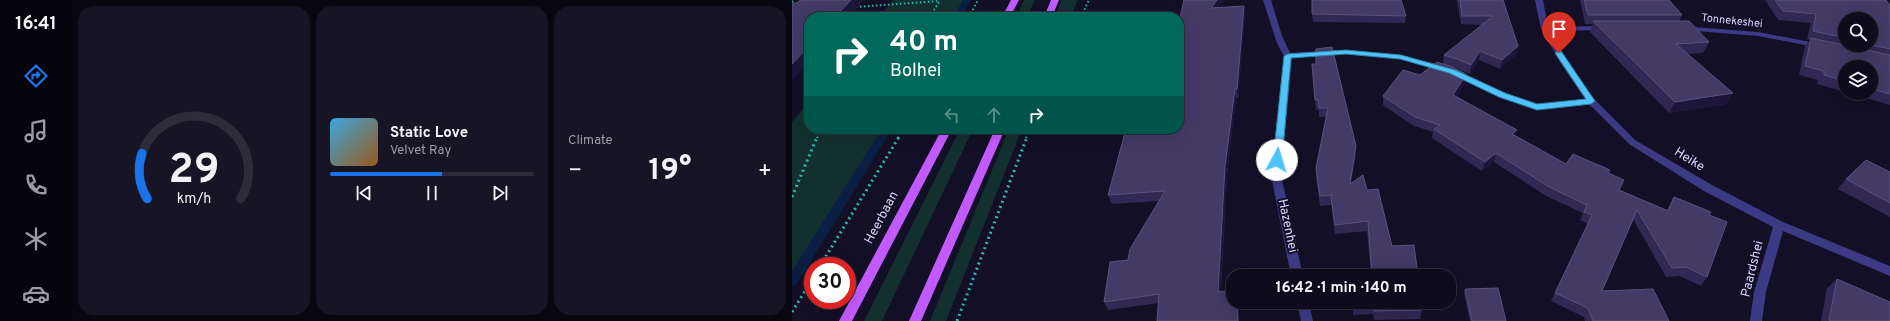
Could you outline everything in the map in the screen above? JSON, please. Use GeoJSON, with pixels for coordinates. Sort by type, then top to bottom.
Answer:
{"type":"FeatureCollection","features":[{"type":"Feature","properties":{"kind":"main road"},"geometry":{"type":"LineString","coordinates":[[1009,12],[1015,0]]}},
{"type":"Feature","properties":{"kind":"main road"},"geometry":{"type":"LineString","coordinates":[[1050,12],[1055,0]]}},
{"type":"Feature","properties":{"kind":"main road","name":"Heerbaan"},"geometry":{"type":"LineString","coordinates":[[845,321],[944,134]]}},
{"type":"Feature","properties":{"kind":"main road"},"geometry":{"type":"LineString","coordinates":[[915,321],[998,134]]}},
{"type":"Feature","properties":{"kind":"street"},"geometry":{"type":"LineString","coordinates":[[1267,0],[1272,11],[1281,47],[1288,56],[1346,52],[1401,57],[1452,71],[1502,95],[1537,107],[1591,101]]}},
{"type":"Feature","properties":{"kind":"street","name":"Heike"},"geometry":{"type":"LineString","coordinates":[[1539,0],[1545,29],[1566,65],[1591,101],[1632,142],[1708,188],[1779,225],[1890,271]]}},
{"type":"Feature","properties":{"kind":"street"},"geometry":{"type":"LineString","coordinates":[[1545,29],[1614,28]]}},
{"type":"Feature","properties":{"kind":"street","name":"Tonnekeshei"},"geometry":{"type":"LineString","coordinates":[[1676,28],[1758,34],[1831,48]]}},
{"type":"Feature","properties":{"kind":"street","name":"Hazenhei"},"geometry":{"type":"LineString","coordinates":[[1288,56],[1276,174],[1296,269]]}},
{"type":"Feature","properties":{"kind":"street","name":"Paardshei"},"geometry":{"type":"LineString","coordinates":[[1756,321],[1760,292],[1779,225]]}},
{"type":"Feature","properties":{"kind":"street"},"geometry":{"type":"LineString","coordinates":[[1304,309],[1307,321]]}},
{"type":"Feature","properties":{"kind":"path"},"geometry":{"type":"LineString","coordinates":[[972,12],[978,0]]}},
{"type":"Feature","properties":{"kind":"path"},"geometry":{"type":"LineString","coordinates":[[1083,12],[1089,0]]}},
{"type":"Feature","properties":{"kind":"path"},"geometry":{"type":"LineString","coordinates":[[854,7],[940,1]]}},
{"type":"Feature","properties":{"kind":"path"},"geometry":{"type":"LineString","coordinates":[[931,12],[935,9],[940,1]]}},
{"type":"Feature","properties":{"kind":"path"},"geometry":{"type":"LineString","coordinates":[[792,197],[819,134]]}},
{"type":"Feature","properties":{"kind":"path","name":"Heerbaan"},"geometry":{"type":"LineString","coordinates":[[826,257],[901,134]]}},
{"type":"Feature","properties":{"kind":"path"},"geometry":{"type":"LineString","coordinates":[[956,321],[1028,134]]}},
{"type":"Feature","properties":{"kind":"path"},"geometry":{"type":"LineString","coordinates":[[792,312],[804,293]]}},
{"type":"Feature","properties":{"kind":"green space"},"geometry":{"type":"Polygon","coordinates":[[[893,0],[964,0],[958,12],[884,12],[893,0]]]}},
{"type":"Feature","properties":{"kind":"green space"},"geometry":{"type":"Polygon","coordinates":[[[1024,0],[1035,0],[1029,12],[1018,12],[1024,0]]]}},
{"type":"Feature","properties":{"kind":"green space"},"geometry":{"type":"Polygon","coordinates":[[[1062,0],[1078,0],[1072,12],[1056,12],[1062,0]]]}},
{"type":"Feature","properties":{"kind":"green space"},"geometry":{"type":"Polygon","coordinates":[[[804,108],[804,134],[885,134],[806,257],[804,257],[792,278],[792,122],[804,108]]]}},
{"type":"Feature","properties":{"kind":"green space"},"geometry":{"type":"Polygon","coordinates":[[[958,134],[971,134],[882,321],[864,321],[958,134]]]}},
{"type":"Feature","properties":{"kind":"green space"},"geometry":{"type":"Polygon","coordinates":[[[1007,134],[1020,134],[946,321],[930,321],[1007,134]]]}},
{"type":"Feature","properties":{"kind":"building"},"geometry":{"type":"Polygon","coordinates":[[[800,0],[851,0],[840,12],[804,12],[804,51],[792,64],[792,3],[797,3],[800,0]]]}},
{"type":"Feature","properties":{"kind":"building"},"geometry":{"type":"Polygon","coordinates":[[[1184,0],[1217,0],[1211,8],[1244,6],[1237,89],[1235,89],[1225,166],[1218,292],[1226,291],[1226,309],[1237,309],[1238,321],[1157,321],[1159,294],[1104,302],[1110,262],[1128,260],[1130,249],[1165,191],[1108,195],[1125,134],[1184,134],[1184,12],[1181,12],[1184,0]]]}},
{"type":"Feature","properties":{"kind":"building"},"geometry":{"type":"Polygon","coordinates":[[[1312,0],[1401,0],[1406,16],[1312,14],[1312,0]]]}},
{"type":"Feature","properties":{"kind":"building"},"geometry":{"type":"Polygon","coordinates":[[[1460,0],[1503,0],[1518,46],[1502,60],[1480,51],[1471,65],[1444,55],[1493,16],[1462,16],[1460,0]]]}},
{"type":"Feature","properties":{"kind":"building"},"geometry":{"type":"Polygon","coordinates":[[[1584,0],[1669,0],[1682,15],[1588,15],[1584,0]]]}},
{"type":"Feature","properties":{"kind":"building"},"geometry":{"type":"Polygon","coordinates":[[[1775,0],[1886,0],[1890,5],[1890,49],[1878,46],[1878,12],[1838,12],[1838,36],[1813,31],[1816,14],[1783,11],[1775,0]]]}},
{"type":"Feature","properties":{"kind":"building"},"geometry":{"type":"Polygon","coordinates":[[[1593,21],[1689,21],[1709,42],[1676,44],[1733,93],[1675,102],[1593,21]]]}},
{"type":"Feature","properties":{"kind":"building"},"geometry":{"type":"Polygon","coordinates":[[[1811,38],[1838,44],[1838,52],[1876,52],[1890,55],[1890,94],[1878,91],[1878,60],[1838,60],[1838,79],[1824,75],[1824,71],[1805,66],[1811,38]]]}},
{"type":"Feature","properties":{"kind":"building"},"geometry":{"type":"Polygon","coordinates":[[[1332,47],[1356,146],[1350,184],[1363,175],[1367,190],[1378,189],[1392,246],[1414,245],[1417,269],[1371,269],[1368,221],[1335,225],[1331,197],[1333,195],[1320,196],[1316,168],[1328,108],[1319,108],[1318,100],[1315,100],[1312,64],[1316,64],[1316,49],[1332,47]]]}},
{"type":"Feature","properties":{"kind":"building"},"geometry":{"type":"Polygon","coordinates":[[[1437,62],[1450,66],[1466,74],[1453,95],[1517,130],[1512,134],[1566,164],[1573,154],[1610,170],[1608,173],[1624,180],[1619,190],[1668,211],[1674,197],[1711,212],[1709,215],[1727,222],[1707,277],[1686,267],[1672,268],[1637,210],[1602,291],[1653,289],[1669,321],[1593,321],[1588,308],[1555,293],[1592,215],[1584,212],[1587,205],[1549,187],[1496,153],[1485,162],[1434,129],[1440,125],[1415,117],[1383,96],[1403,70],[1420,75],[1437,62]]]}},
{"type":"Feature","properties":{"kind":"building"},"geometry":{"type":"Polygon","coordinates":[[[1866,160],[1890,172],[1890,203],[1846,179],[1866,160]]]}},
{"type":"Feature","properties":{"kind":"building"},"geometry":{"type":"Polygon","coordinates":[[[1837,279],[1890,302],[1890,321],[1829,320],[1837,279]]]}},
{"type":"Feature","properties":{"kind":"building"},"geometry":{"type":"Polygon","coordinates":[[[1498,288],[1506,321],[1472,321],[1465,289],[1498,288]]]}},
{"type":"Feature","properties":{"kind":"building"},"geometry":{"type":"Polygon","coordinates":[[[1374,309],[1422,310],[1374,311],[1374,309]]]}},
{"type":"Feature","properties":{"kind":"waterway"},"geometry":{"type":"LineString","coordinates":[[960,12],[967,0]]}},
{"type":"Feature","properties":{"kind":"waterway"},"geometry":{"type":"LineString","coordinates":[[792,281],[884,134]]}},
{"type":"Feature","properties":{"kind":"route"},"geometry":{"type":"LineString","coordinates":[[1277,160],[1288,56],[1346,52],[1401,57],[1452,71],[1502,95],[1537,107],[1591,101],[1559,53]]}}]}
